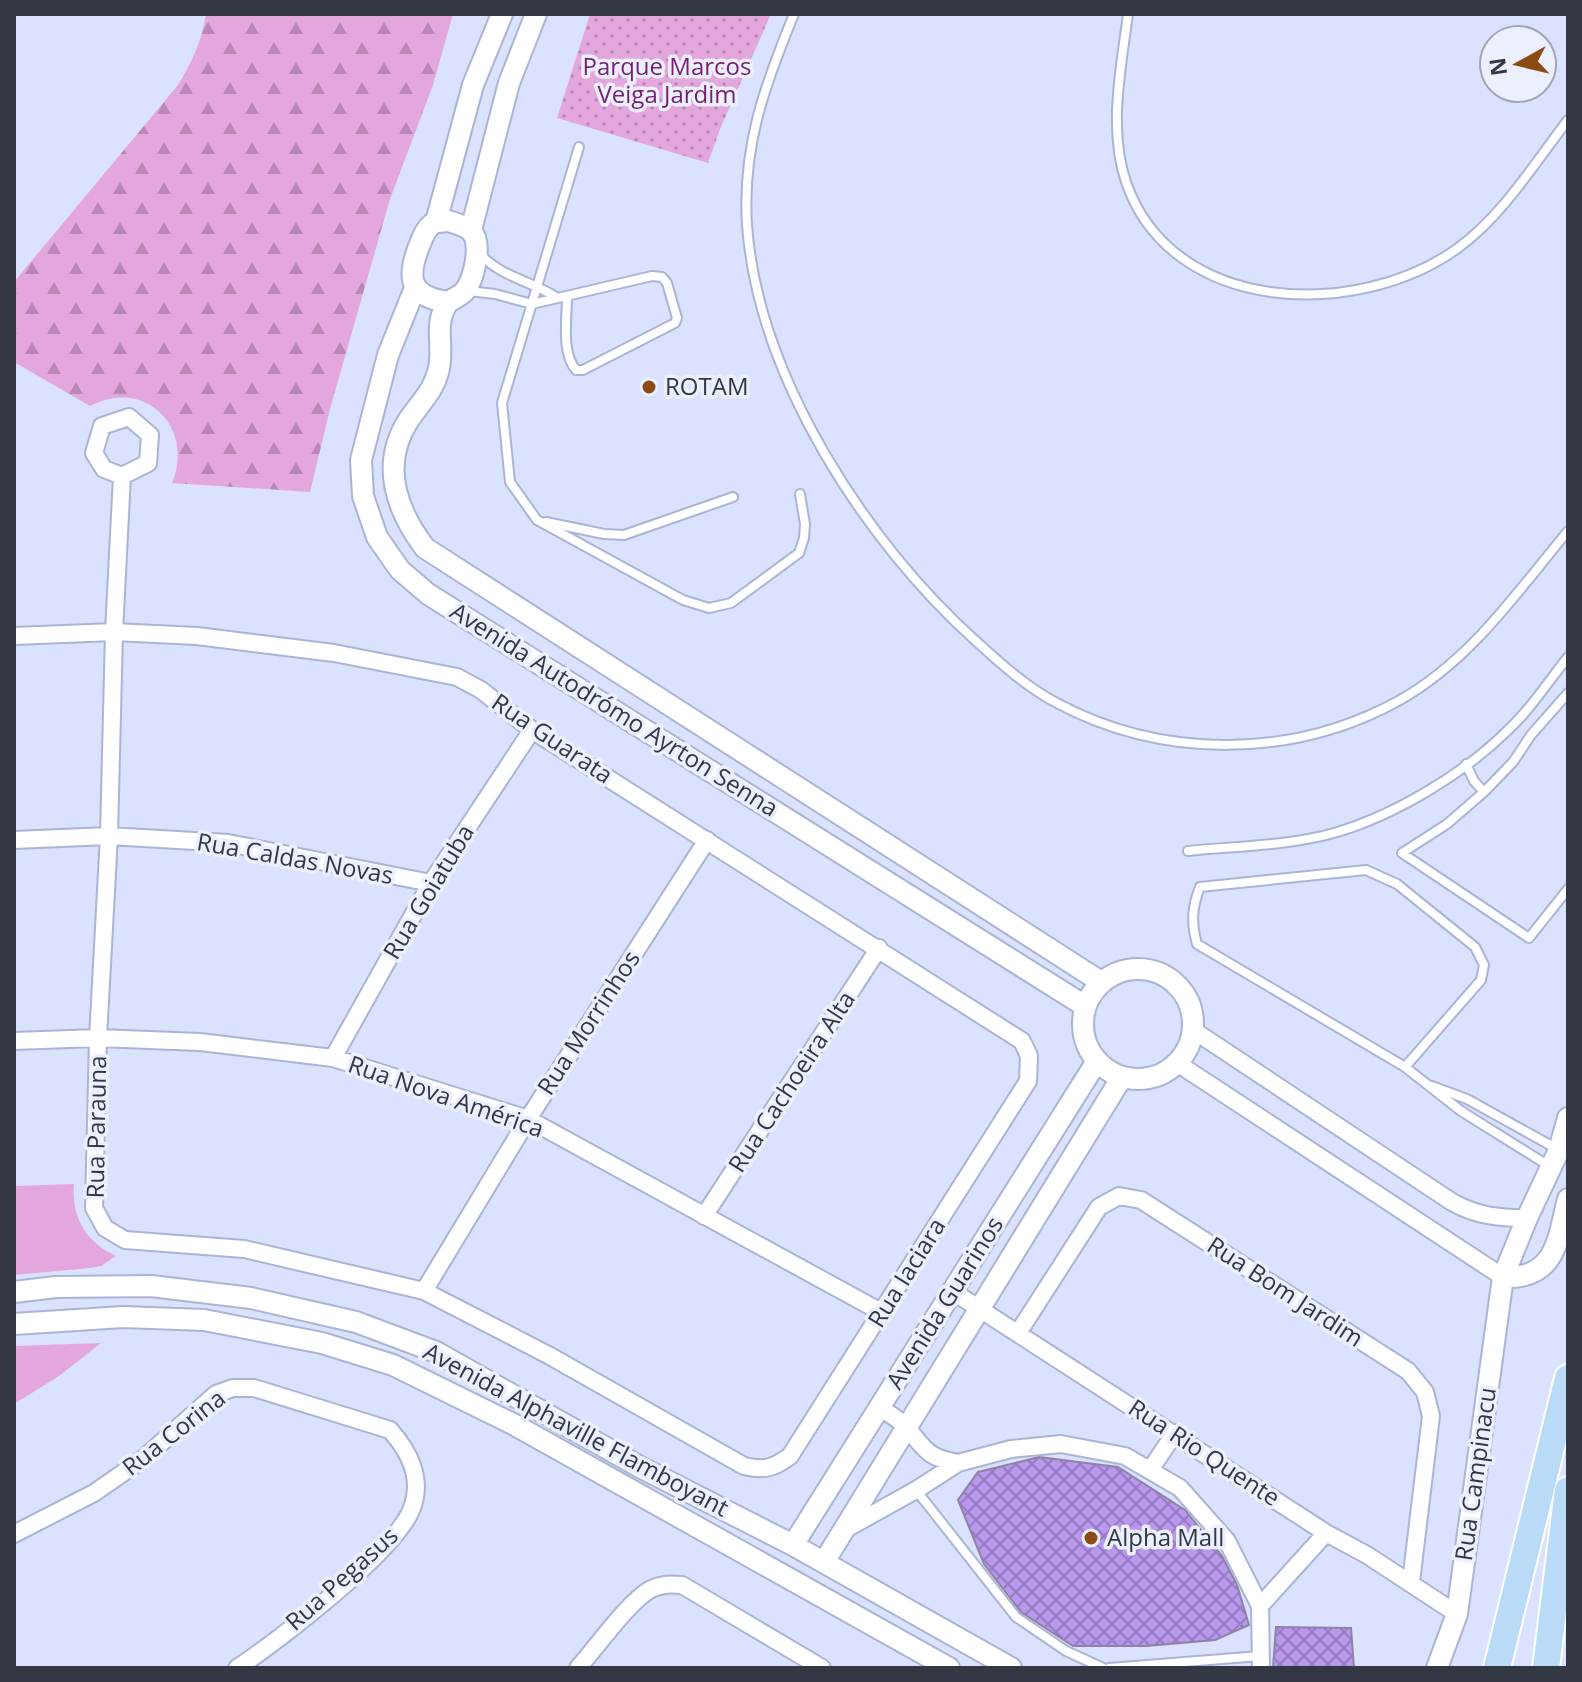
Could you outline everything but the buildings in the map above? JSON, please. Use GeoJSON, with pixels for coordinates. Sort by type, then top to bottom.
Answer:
{"type":"FeatureCollection","features":[{"type":"Feature","properties":{"kind":"highway"},"geometry":{"type":"LineString","coordinates":[[1497,1668],[1568,1378]]}},
{"type":"Feature","properties":{"kind":"highway"},"geometry":{"type":"LineString","coordinates":[[1546,1668],[1568,1490]]}},
{"type":"Feature","properties":{"kind":"street","name":"Avenida Autodrómo Ayrton Senna"},"geometry":{"type":"LineString","coordinates":[[502,14],[473,85],[436,222],[424,235],[415,260],[412,277],[415,288],[388,355],[361,460],[363,496],[377,537],[400,570],[428,594],[1085,1006]]}},
{"type":"Feature","properties":{"kind":"street","name":"Avenida Autodrómo Ayrton Senna"},"geometry":{"type":"LineString","coordinates":[[536,14],[509,83],[473,240],[473,272],[439,315],[440,366],[434,386],[406,424],[395,457],[396,495],[408,525],[425,548],[1101,982]]}},
{"type":"Feature","properties":{"kind":"street"},"geometry":{"type":"LineString","coordinates":[[436,222],[448,221],[473,240]]}},
{"type":"Feature","properties":{"kind":"street"},"geometry":{"type":"LineString","coordinates":[[415,288],[429,298],[455,297]]}},
{"type":"Feature","properties":{"kind":"street","name":"Rua Parauna"},"geometry":{"type":"LineString","coordinates":[[122,476],[98,1038],[94,1208],[105,1228],[125,1240],[244,1249],[424,1291],[550,1356],[744,1466]]}},
{"type":"Feature","properties":{"kind":"street","name":"Rua Guarata"},"geometry":{"type":"LineString","coordinates":[[14,636],[114,632],[197,636],[319,651],[457,677],[481,690],[532,730],[1022,1041]]}},
{"type":"Feature","properties":{"kind":"street","name":"Rua Goiatuba"},"geometry":{"type":"LineString","coordinates":[[333,1058],[431,883],[532,730]]}},
{"type":"Feature","properties":{"kind":"street","name":"Rua Caldas Novas"},"geometry":{"type":"LineString","coordinates":[[14,840],[109,836],[228,843],[431,883]]}},
{"type":"Feature","properties":{"kind":"street","name":"Rua Morrinhos"},"geometry":{"type":"LineString","coordinates":[[424,1291],[528,1119],[707,840]]}},
{"type":"Feature","properties":{"kind":"street","name":"Rua Cachoeira Alta"},"geometry":{"type":"LineString","coordinates":[[704,1216],[879,948]]}},
{"type":"Feature","properties":{"kind":"street"},"geometry":{"type":"LineString","coordinates":[[1136,968],[1163,975],[1184,993],[1192,1011],[1193,1030],[1188,1048],[1177,1063],[1152,1078],[1137,1080],[1122,1077],[1097,1061],[1088,1049],[1084,1035],[1085,1006],[1101,982],[1117,972],[1136,968]]}},
{"type":"Feature","properties":{"kind":"street"},"geometry":{"type":"LineString","coordinates":[[1193,1030],[1452,1202],[1472,1213],[1493,1218],[1527,1218]]}},
{"type":"Feature","properties":{"kind":"street","name":"Rua Nova América"},"geometry":{"type":"LineString","coordinates":[[14,1041],[98,1038],[200,1042],[333,1058],[528,1119],[881,1312]]}},
{"type":"Feature","properties":{"kind":"street","name":"Rua Iaciara"},"geometry":{"type":"LineString","coordinates":[[744,1466],[759,1470],[775,1467],[790,1456],[1028,1081],[1029,1056],[1022,1041]]}},
{"type":"Feature","properties":{"kind":"street","name":"Avenida Guarinos"},"geometry":{"type":"LineString","coordinates":[[793,1545],[1097,1061]]}},
{"type":"Feature","properties":{"kind":"street"},"geometry":{"type":"LineString","coordinates":[[1177,1063],[1503,1277],[1530,1273],[1554,1254],[1568,1199]]}},
{"type":"Feature","properties":{"kind":"street","name":"Avenida Guarinos"},"geometry":{"type":"LineString","coordinates":[[824,1562],[1122,1077]]}},
{"type":"Feature","properties":{"kind":"street","name":"Rua Campinacu"},"geometry":{"type":"LineString","coordinates":[[1437,1668],[1457,1614],[1503,1277],[1527,1218],[1560,1159],[1568,1118]]}},
{"type":"Feature","properties":{"kind":"street","name":"Rua Bom Jardim"},"geometry":{"type":"LineString","coordinates":[[1018,1333],[1099,1207],[1119,1196],[1141,1200],[1408,1371],[1425,1392],[1431,1416],[1411,1582]]}},
{"type":"Feature","properties":{"kind":"street","name":"Avenida Alphaville Flamboyant"},"geometry":{"type":"LineString","coordinates":[[14,1292],[56,1287],[151,1286],[251,1298],[356,1322],[436,1352],[640,1467],[824,1562],[1011,1668]]}},
{"type":"Feature","properties":{"kind":"street","name":"Rua Rio Quente"},"geometry":{"type":"LineString","coordinates":[[952,1291],[1457,1614]]}},
{"type":"Feature","properties":{"kind":"street","name":"Avenida Alphaville Flamboyant"},"geometry":{"type":"LineString","coordinates":[[14,1324],[123,1317],[204,1320],[322,1343],[393,1365],[513,1424],[949,1668]]}},
{"type":"Feature","properties":{"kind":"street","name":"Rua Corina"},"geometry":{"type":"LineString","coordinates":[[14,1534],[94,1493],[143,1459],[216,1394],[233,1388],[254,1388],[390,1430]]}},
{"type":"Feature","properties":{"kind":"street"},"geometry":{"type":"LineString","coordinates":[[879,1407],[905,1426],[925,1450],[938,1459],[958,1463]]}},
{"type":"Feature","properties":{"kind":"street","name":"Rua Pegasus"},"geometry":{"type":"LineString","coordinates":[[237,1668],[259,1662],[374,1557],[399,1530],[412,1509],[416,1490],[413,1466],[405,1447],[390,1430]]}},
{"type":"Feature","properties":{"kind":"street"},"geometry":{"type":"LineString","coordinates":[[1150,1470],[1175,1433]]}},
{"type":"Feature","properties":{"kind":"street"},"geometry":{"type":"LineString","coordinates":[[843,1530],[958,1463],[1011,1449],[1061,1444],[1125,1456],[1180,1488],[1227,1541],[1260,1606],[1261,1662]]}},
{"type":"Feature","properties":{"kind":"street"},"geometry":{"type":"LineString","coordinates":[[628,1489],[640,1467]]}},
{"type":"Feature","properties":{"kind":"street"},"geometry":{"type":"LineString","coordinates":[[1260,1606],[1326,1533]]}},
{"type":"Feature","properties":{"kind":"street"},"geometry":{"type":"LineString","coordinates":[[578,1668],[649,1590],[665,1584],[682,1585],[822,1668]]}},
{"type":"Feature","properties":{"kind":"lane"},"geometry":{"type":"LineString","coordinates":[[794,14],[760,101],[747,175],[750,250],[772,337],[822,447],[864,516],[888,548],[965,632],[1002,664],[1052,700],[1127,732],[1208,745],[1293,739],[1349,723],[1402,699],[1472,647],[1568,531]]}},
{"type":"Feature","properties":{"kind":"lane"},"geometry":{"type":"LineString","coordinates":[[1128,14],[1119,83],[1118,121],[1122,166],[1134,201],[1154,232],[1183,259],[1216,277],[1258,290],[1305,296],[1354,292],[1399,280],[1440,260],[1493,218],[1568,120]]}},
{"type":"Feature","properties":{"kind":"lane"},"geometry":{"type":"LineString","coordinates":[[579,147],[502,403],[510,482],[537,520],[683,600],[709,608],[731,603],[799,553],[805,524],[800,494]]}},
{"type":"Feature","properties":{"kind":"lane"},"geometry":{"type":"LineString","coordinates":[[473,240],[483,258],[502,273],[538,285],[556,297]]}},
{"type":"Feature","properties":{"kind":"lane"},"geometry":{"type":"LineString","coordinates":[[455,297],[471,291],[532,304],[652,276],[662,277],[667,283],[677,318],[675,323],[583,370],[576,370],[570,363],[568,351],[567,296]]}},
{"type":"Feature","properties":{"kind":"lane"},"geometry":{"type":"LineString","coordinates":[[537,520],[604,534],[624,535],[733,497]]}},
{"type":"Feature","properties":{"kind":"lane"},"geometry":{"type":"LineString","coordinates":[[1188,851],[1269,844],[1332,833],[1382,814],[1466,764],[1508,731],[1568,657]]}},
{"type":"Feature","properties":{"kind":"lane"},"geometry":{"type":"LineString","coordinates":[[1568,693],[1531,735],[1513,762],[1484,792],[1447,824],[1402,853],[1529,938],[1568,889]]}},
{"type":"Feature","properties":{"kind":"lane"},"geometry":{"type":"LineString","coordinates":[[1466,764],[1474,781],[1484,792]]}},
{"type":"Feature","properties":{"kind":"lane"},"geometry":{"type":"LineString","coordinates":[[1405,1067],[1481,980],[1484,965],[1475,947],[1397,884],[1366,870],[1200,887],[1194,901],[1192,926],[1197,944],[1405,1067],[1486,1128],[1560,1159]]}},
{"type":"Feature","properties":{"kind":"lane"},"geometry":{"type":"LineString","coordinates":[[1429,1085],[1493,1112],[1560,1159]]}},
{"type":"Feature","properties":{"kind":"lane"},"geometry":{"type":"LineString","coordinates":[[1486,1128],[1493,1112]]}},
{"type":"Feature","properties":{"kind":"lane"},"geometry":{"type":"LineString","coordinates":[[916,1490],[1016,1617],[1066,1651],[1106,1668],[1261,1662]]}},
{"type":"Feature","properties":{"kind":"green space"},"geometry":{"type":"Polygon","coordinates":[[[206,14],[453,14],[433,85],[390,199],[330,409],[310,492],[172,483],[177,443],[171,426],[160,413],[146,403],[129,398],[110,399],[90,406],[14,362],[14,282],[178,85],[196,51],[206,14]]]}},
{"type":"Feature","properties":{"kind":"green space","name":"Parque Marcos Veiga Jardim"},"geometry":{"type":"Polygon","coordinates":[[[590,14],[771,14],[708,163],[557,118],[590,14]]]}},
{"type":"Feature","properties":{"kind":"green space"},"geometry":{"type":"Polygon","coordinates":[[[74,1184],[75,1207],[83,1227],[96,1243],[116,1256],[101,1266],[14,1275],[14,1186],[74,1184]]]}},
{"type":"Feature","properties":{"kind":"green space"},"geometry":{"type":"Polygon","coordinates":[[[101,1343],[59,1376],[14,1404],[14,1346],[101,1343]]]}},
{"type":"Feature","properties":{"kind":"place","name":"ROTAM"},"geometry":{"type":"Point","coordinates":[649,387]}},
{"type":"Feature","properties":{"kind":"place","name":"Alpha Mall"},"geometry":{"type":"Point","coordinates":[1091,1538]}}]}
